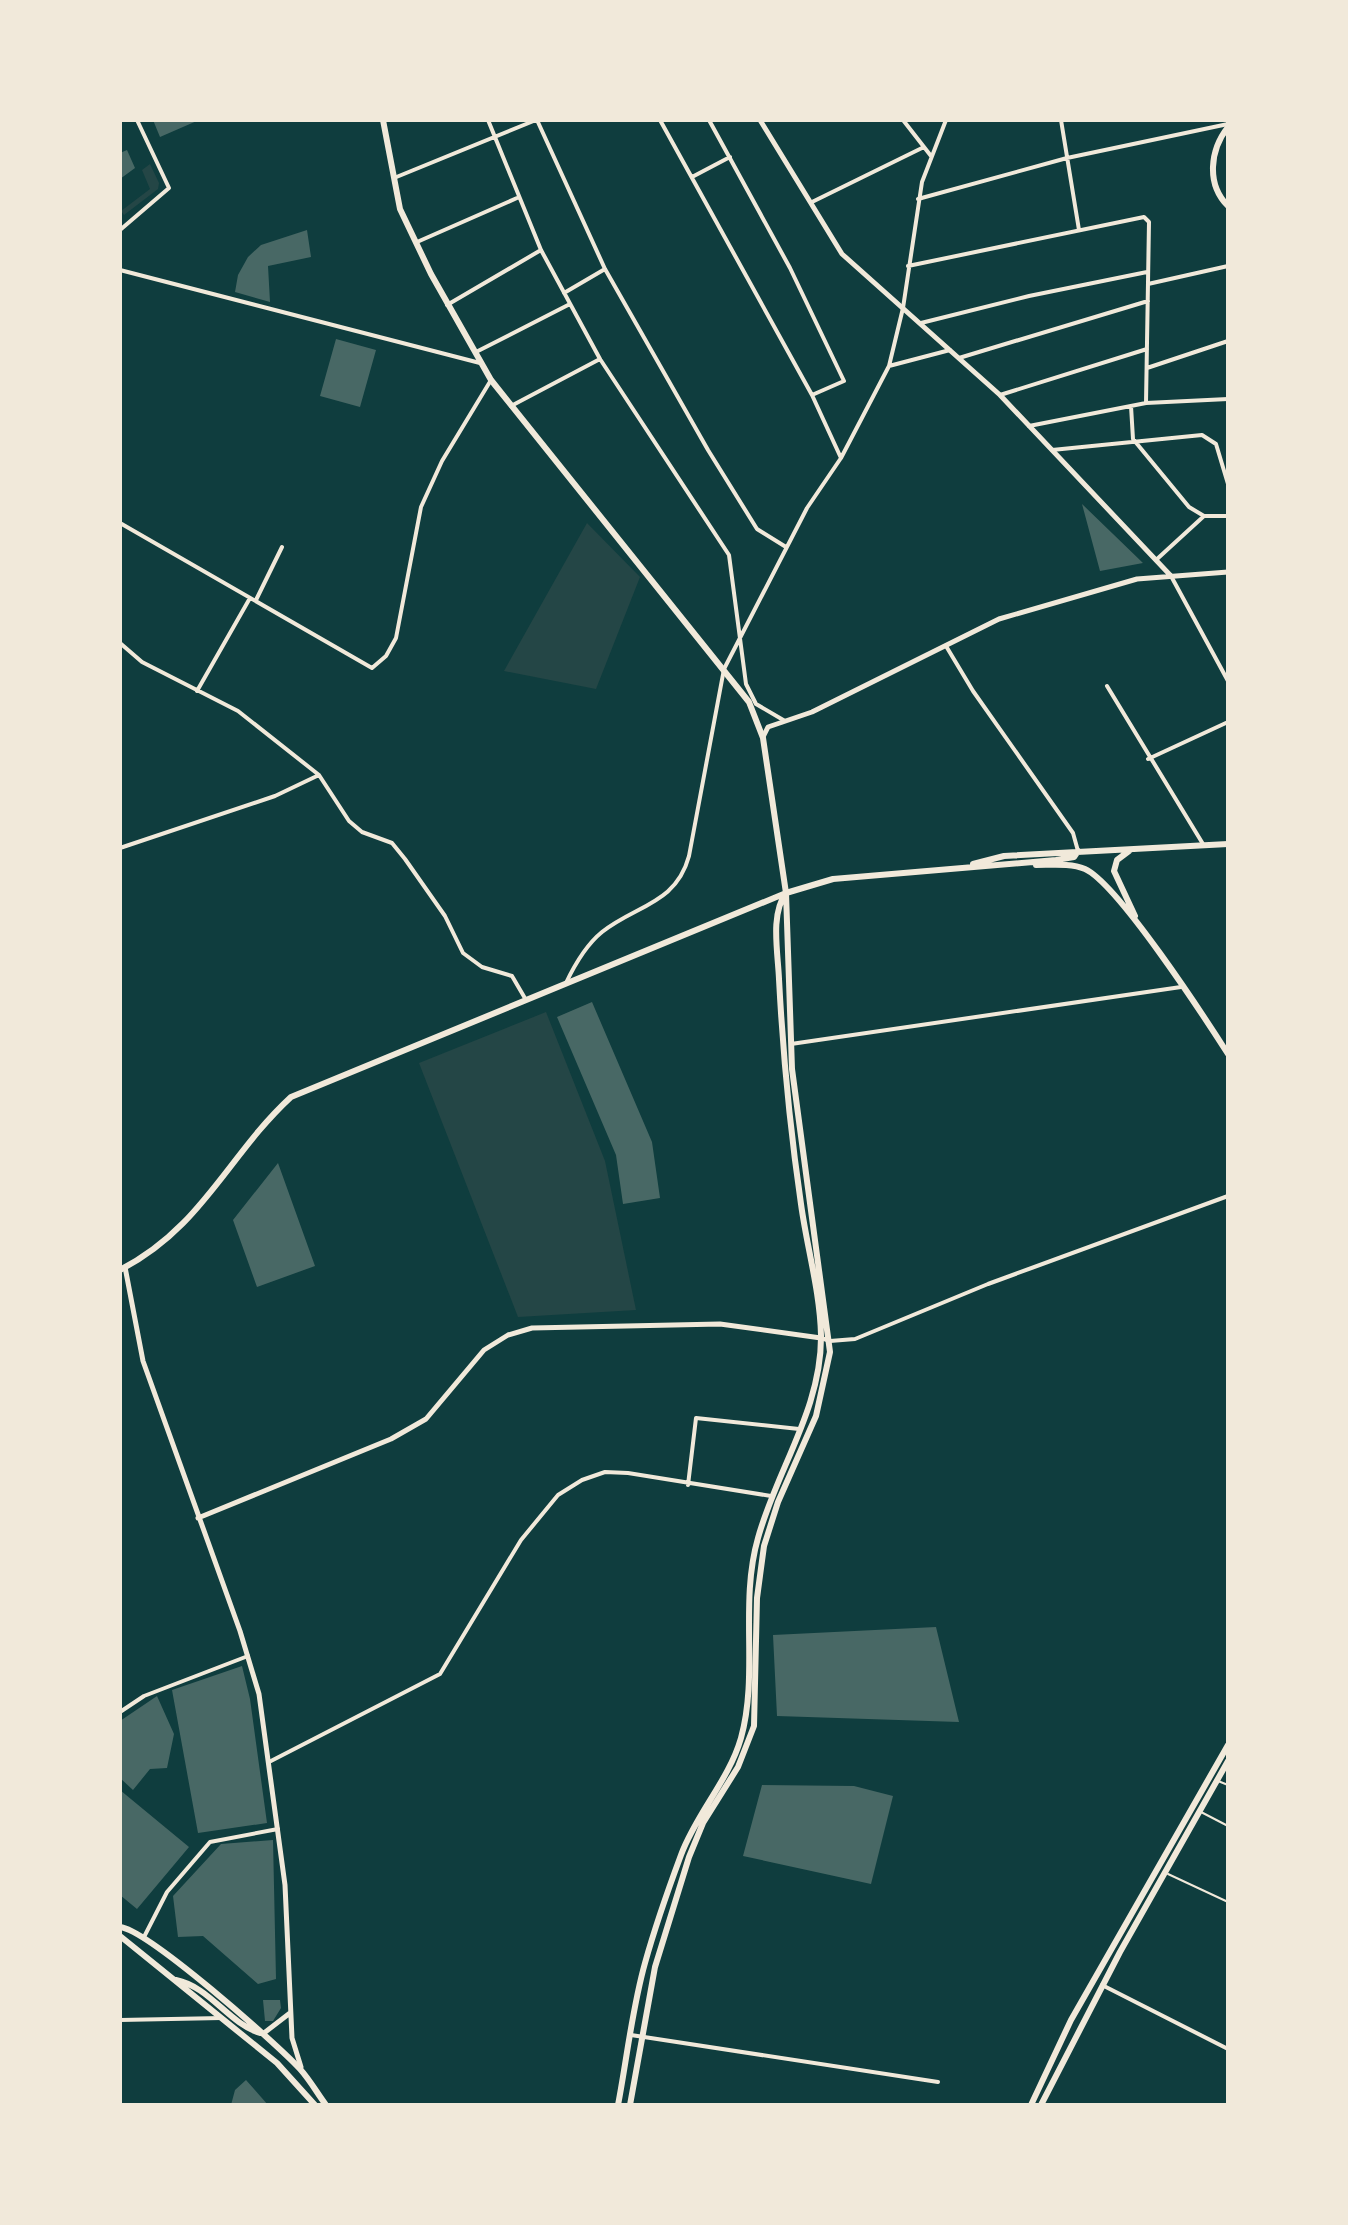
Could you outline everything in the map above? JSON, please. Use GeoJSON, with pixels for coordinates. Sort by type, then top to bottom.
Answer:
{"type":"FeatureCollection","features":[{"type":"Feature","properties":{"kind":"main road"},"geometry":{"type":"LineString","coordinates":[[383,120],[392,178],[416,243],[480,363],[511,406],[749,702],[763,738],[786,893],[791,1044],[830,1341],[816,1416],[778,1502],[762,1557],[754,1726],[738,1767],[703,1823],[689,1857],[655,1967],[630,2105]]}},
{"type":"Feature","properties":{"kind":"main road"},"geometry":{"type":"LineString","coordinates":[[1228,126],[1213,155],[1213,180],[1228,206]]}},
{"type":"Feature","properties":{"kind":"main road"},"geometry":{"type":"LineString","coordinates":[[123,1268],[177,1232],[208,1198],[269,1117],[291,1097],[786,893],[833,879],[1056,860],[1074,857],[1078,851],[1130,851],[1228,844]]}},
{"type":"Feature","properties":{"kind":"main road"},"geometry":{"type":"LineString","coordinates":[[1130,851],[1117,860],[1114,871],[1137,923]]}},
{"type":"Feature","properties":{"kind":"main road"},"geometry":{"type":"LineString","coordinates":[[970,866],[1082,868],[1103,883],[1137,923],[1227,1050]]}},
{"type":"Feature","properties":{"kind":"main road"},"geometry":{"type":"LineString","coordinates":[[618,2105],[644,1964],[695,1820],[732,1762],[744,1723],[748,1705],[748,1591],[757,1539],[771,1496],[813,1395],[821,1338],[782,1045],[777,926],[780,902],[786,893]]}},
{"type":"Feature","properties":{"kind":"main road"},"geometry":{"type":"LineString","coordinates":[[782,1045],[791,1044]]}},
{"type":"Feature","properties":{"kind":"main road"},"geometry":{"type":"LineString","coordinates":[[744,1723],[754,1726]]}},
{"type":"Feature","properties":{"kind":"main road"},"geometry":{"type":"LineString","coordinates":[[1041,2105],[1102,1985],[1167,1873],[1228,1745]]}},
{"type":"Feature","properties":{"kind":"main road"},"geometry":{"type":"LineString","coordinates":[[1031,2105],[1093,1980],[1228,1761]]}},
{"type":"Feature","properties":{"kind":"main road"},"geometry":{"type":"LineString","coordinates":[[120,1927],[144,1937],[264,2033],[303,2072],[326,2105]]}},
{"type":"Feature","properties":{"kind":"main road"},"geometry":{"type":"LineString","coordinates":[[120,1936],[277,2063],[315,2105]]}},
{"type":"Feature","properties":{"kind":"main road"},"geometry":{"type":"LineString","coordinates":[[173,1979],[191,1984],[237,2020],[264,2033]]}},
{"type":"Feature","properties":{"kind":"main road"},"geometry":{"type":"LineString","coordinates":[[1093,1980],[1102,1985]]}},
{"type":"Feature","properties":{"kind":"street"},"geometry":{"type":"LineString","coordinates":[[120,230],[169,188],[137,120]]}},
{"type":"Feature","properties":{"kind":"street"},"geometry":{"type":"LineString","coordinates":[[488,120],[517,198],[541,250],[600,359],[729,555],[742,634],[745,675],[756,704],[788,722]]}},
{"type":"Feature","properties":{"kind":"street"},"geometry":{"type":"LineString","coordinates":[[392,178],[494,140],[537,120],[605,269],[746,512],[757,529],[786,547]]}},
{"type":"Feature","properties":{"kind":"street"},"geometry":{"type":"LineString","coordinates":[[660,120],[812,395],[841,458]]}},
{"type":"Feature","properties":{"kind":"street"},"geometry":{"type":"LineString","coordinates":[[709,120],[790,268],[844,381],[812,395]]}},
{"type":"Feature","properties":{"kind":"street"},"geometry":{"type":"LineString","coordinates":[[760,120],[842,254],[1000,395],[1171,576],[1228,681]]}},
{"type":"Feature","properties":{"kind":"street"},"geometry":{"type":"LineString","coordinates":[[903,120],[931,156]]}},
{"type":"Feature","properties":{"kind":"street"},"geometry":{"type":"LineString","coordinates":[[566,983],[594,939],[668,893],[681,879],[724,669],[786,547],[841,458],[889,366],[903,308],[918,199],[946,120]]}},
{"type":"Feature","properties":{"kind":"street"},"geometry":{"type":"LineString","coordinates":[[1061,120],[1079,230]]}},
{"type":"Feature","properties":{"kind":"street"},"geometry":{"type":"LineString","coordinates":[[918,199],[1067,158],[1228,126]]}},
{"type":"Feature","properties":{"kind":"street"},"geometry":{"type":"LineString","coordinates":[[812,202],[924,147]]}},
{"type":"Feature","properties":{"kind":"street"},"geometry":{"type":"LineString","coordinates":[[692,177],[730,157]]}},
{"type":"Feature","properties":{"kind":"street"},"geometry":{"type":"LineString","coordinates":[[416,243],[517,198]]}},
{"type":"Feature","properties":{"kind":"street"},"geometry":{"type":"LineString","coordinates":[[907,267],[1138,217],[1149,222],[1146,403]]}},
{"type":"Feature","properties":{"kind":"street"},"geometry":{"type":"LineString","coordinates":[[447,305],[541,250]]}},
{"type":"Feature","properties":{"kind":"street"},"geometry":{"type":"LineString","coordinates":[[1148,284],[1228,266]]}},
{"type":"Feature","properties":{"kind":"street"},"geometry":{"type":"LineString","coordinates":[[564,293],[605,269]]}},
{"type":"Feature","properties":{"kind":"street"},"geometry":{"type":"LineString","coordinates":[[120,270],[480,363]]}},
{"type":"Feature","properties":{"kind":"street"},"geometry":{"type":"LineString","coordinates":[[921,323],[1029,296],[1147,272]]}},
{"type":"Feature","properties":{"kind":"street"},"geometry":{"type":"LineString","coordinates":[[959,358],[1148,301]]}},
{"type":"Feature","properties":{"kind":"street"},"geometry":{"type":"LineString","coordinates":[[475,352],[570,304]]}},
{"type":"Feature","properties":{"kind":"street"},"geometry":{"type":"LineString","coordinates":[[1146,368],[1228,341]]}},
{"type":"Feature","properties":{"kind":"street"},"geometry":{"type":"LineString","coordinates":[[1000,395],[1147,349]]}},
{"type":"Feature","properties":{"kind":"street"},"geometry":{"type":"LineString","coordinates":[[889,366],[950,350]]}},
{"type":"Feature","properties":{"kind":"street"},"geometry":{"type":"LineString","coordinates":[[511,406],[600,359]]}},
{"type":"Feature","properties":{"kind":"street"},"geometry":{"type":"LineString","coordinates":[[120,523],[372,668],[391,648],[402,615],[421,507],[442,461],[491,380]]}},
{"type":"Feature","properties":{"kind":"street"},"geometry":{"type":"LineString","coordinates":[[1029,426],[1146,403],[1228,399]]}},
{"type":"Feature","properties":{"kind":"street"},"geometry":{"type":"LineString","coordinates":[[1131,406],[1133,439],[1189,507],[1204,516],[1228,516]]}},
{"type":"Feature","properties":{"kind":"street"},"geometry":{"type":"LineString","coordinates":[[1051,450],[1133,439],[1202,435],[1216,444],[1228,484]]}},
{"type":"Feature","properties":{"kind":"street"},"geometry":{"type":"LineString","coordinates":[[1155,560],[1204,516]]}},
{"type":"Feature","properties":{"kind":"street"},"geometry":{"type":"LineString","coordinates":[[197,691],[282,547]]}},
{"type":"Feature","properties":{"kind":"street"},"geometry":{"type":"LineString","coordinates":[[763,738],[768,727],[788,722],[999,619],[1086,591],[1171,576],[1228,572]]}},
{"type":"Feature","properties":{"kind":"street"},"geometry":{"type":"LineString","coordinates":[[120,643],[142,662],[238,711],[319,775],[349,821],[362,832],[392,843],[405,859],[445,916],[463,953],[482,967],[512,976],[526,1000]]}},
{"type":"Feature","properties":{"kind":"street"},"geometry":{"type":"LineString","coordinates":[[946,646],[973,691],[1073,833],[1078,851]]}},
{"type":"Feature","properties":{"kind":"street"},"geometry":{"type":"LineString","coordinates":[[733,679],[745,675]]}},
{"type":"Feature","properties":{"kind":"street"},"geometry":{"type":"LineString","coordinates":[[1107,686],[1148,759],[1205,847]]}},
{"type":"Feature","properties":{"kind":"street"},"geometry":{"type":"LineString","coordinates":[[1148,759],[1228,722]]}},
{"type":"Feature","properties":{"kind":"street"},"geometry":{"type":"LineString","coordinates":[[120,848],[275,796],[319,775]]}},
{"type":"Feature","properties":{"kind":"street"},"geometry":{"type":"LineString","coordinates":[[791,1044],[1181,987]]}},
{"type":"Feature","properties":{"kind":"street"},"geometry":{"type":"LineString","coordinates":[[198,1518],[391,1439],[426,1419],[484,1350],[508,1335],[532,1328],[720,1324],[830,1341],[855,1339],[988,1284],[1228,1196]]}},
{"type":"Feature","properties":{"kind":"street"},"geometry":{"type":"LineString","coordinates":[[123,1268],[143,1361],[259,1694],[278,1829],[292,2038],[303,2072]]}},
{"type":"Feature","properties":{"kind":"street"},"geometry":{"type":"LineString","coordinates":[[688,1485],[696,1418],[801,1430]]}},
{"type":"Feature","properties":{"kind":"street"},"geometry":{"type":"LineString","coordinates":[[269,1762],[440,1674],[521,1540],[558,1495],[582,1480],[605,1472],[771,1496]]}},
{"type":"Feature","properties":{"kind":"street"},"geometry":{"type":"LineString","coordinates":[[120,1712],[144,1696],[248,1656]]}},
{"type":"Feature","properties":{"kind":"street"},"geometry":{"type":"LineString","coordinates":[[144,1937],[167,1892],[210,1842],[278,1829]]}},
{"type":"Feature","properties":{"kind":"street"},"geometry":{"type":"LineString","coordinates":[[1102,1985],[1228,2049]]}},
{"type":"Feature","properties":{"kind":"street"},"geometry":{"type":"LineString","coordinates":[[264,2033],[291,2012]]}},
{"type":"Feature","properties":{"kind":"street"},"geometry":{"type":"LineString","coordinates":[[120,2020],[222,2018]]}},
{"type":"Feature","properties":{"kind":"street"},"geometry":{"type":"LineString","coordinates":[[631,2035],[938,2082]]}},
{"type":"Feature","properties":{"kind":"lane"},"geometry":{"type":"LineString","coordinates":[[1218,1781],[1228,1785]]}},
{"type":"Feature","properties":{"kind":"lane"},"geometry":{"type":"LineString","coordinates":[[1197,1810],[1228,1826]]}},
{"type":"Feature","properties":{"kind":"lane"},"geometry":{"type":"LineString","coordinates":[[1167,1873],[1228,1902]]}},
{"type":"Feature","properties":{"kind":"shaded area"},"geometry":{"type":"Polygon","coordinates":[[[150,164],[159,183],[158,189],[124,215],[121,211],[150,189],[142,170],[150,164]]]}},
{"type":"Feature","properties":{"kind":"shaded area"},"geometry":{"type":"Polygon","coordinates":[[[587,523],[640,577],[596,689],[504,671],[587,523]]]}},
{"type":"Feature","properties":{"kind":"shaded area"},"geometry":{"type":"Polygon","coordinates":[[[546,1012],[605,1161],[636,1310],[518,1317],[419,1063],[546,1012]]]}},
{"type":"Feature","properties":{"kind":"building"},"geometry":{"type":"Polygon","coordinates":[[[153,120],[199,120],[160,137],[153,120]]]}},
{"type":"Feature","properties":{"kind":"building"},"geometry":{"type":"Polygon","coordinates":[[[127,150],[135,168],[120,179],[120,153],[127,150]]]}},
{"type":"Feature","properties":{"kind":"building"},"geometry":{"type":"Polygon","coordinates":[[[307,230],[311,257],[268,266],[270,302],[235,292],[238,275],[248,257],[261,245],[307,230]]]}},
{"type":"Feature","properties":{"kind":"building"},"geometry":{"type":"Polygon","coordinates":[[[336,339],[376,350],[360,407],[320,396],[336,339]]]}},
{"type":"Feature","properties":{"kind":"building"},"geometry":{"type":"Polygon","coordinates":[[[1082,504],[1143,563],[1100,571],[1082,504]]]}},
{"type":"Feature","properties":{"kind":"building"},"geometry":{"type":"Polygon","coordinates":[[[592,1002],[652,1142],[660,1198],[623,1204],[616,1155],[557,1017],[592,1002]]]}},
{"type":"Feature","properties":{"kind":"building"},"geometry":{"type":"Polygon","coordinates":[[[278,1163],[315,1266],[257,1287],[233,1220],[278,1163]]]}},
{"type":"Feature","properties":{"kind":"building"},"geometry":{"type":"Polygon","coordinates":[[[936,1627],[959,1722],[777,1716],[773,1635],[936,1627]]]}},
{"type":"Feature","properties":{"kind":"building"},"geometry":{"type":"Polygon","coordinates":[[[242,1666],[250,1699],[267,1823],[198,1833],[172,1690],[242,1666]]]}},
{"type":"Feature","properties":{"kind":"building"},"geometry":{"type":"Polygon","coordinates":[[[157,1696],[174,1734],[167,1768],[150,1769],[133,1790],[120,1778],[120,1721],[157,1696]]]}},
{"type":"Feature","properties":{"kind":"building"},"geometry":{"type":"Polygon","coordinates":[[[762,1785],[854,1786],[893,1796],[871,1884],[743,1856],[762,1785]]]}},
{"type":"Feature","properties":{"kind":"building"},"geometry":{"type":"Polygon","coordinates":[[[120,1790],[189,1847],[137,1909],[120,1895],[120,1790]]]}},
{"type":"Feature","properties":{"kind":"building"},"geometry":{"type":"Polygon","coordinates":[[[273,1840],[276,1979],[258,1984],[203,1936],[178,1937],[173,1896],[221,1844],[273,1840]]]}},
{"type":"Feature","properties":{"kind":"building"},"geometry":{"type":"Polygon","coordinates":[[[263,2000],[280,2000],[281,2008],[273,2021],[265,2021],[263,2000]]]}},
{"type":"Feature","properties":{"kind":"building"},"geometry":{"type":"Polygon","coordinates":[[[246,2080],[268,2105],[231,2105],[235,2090],[246,2080]]]}}]}
